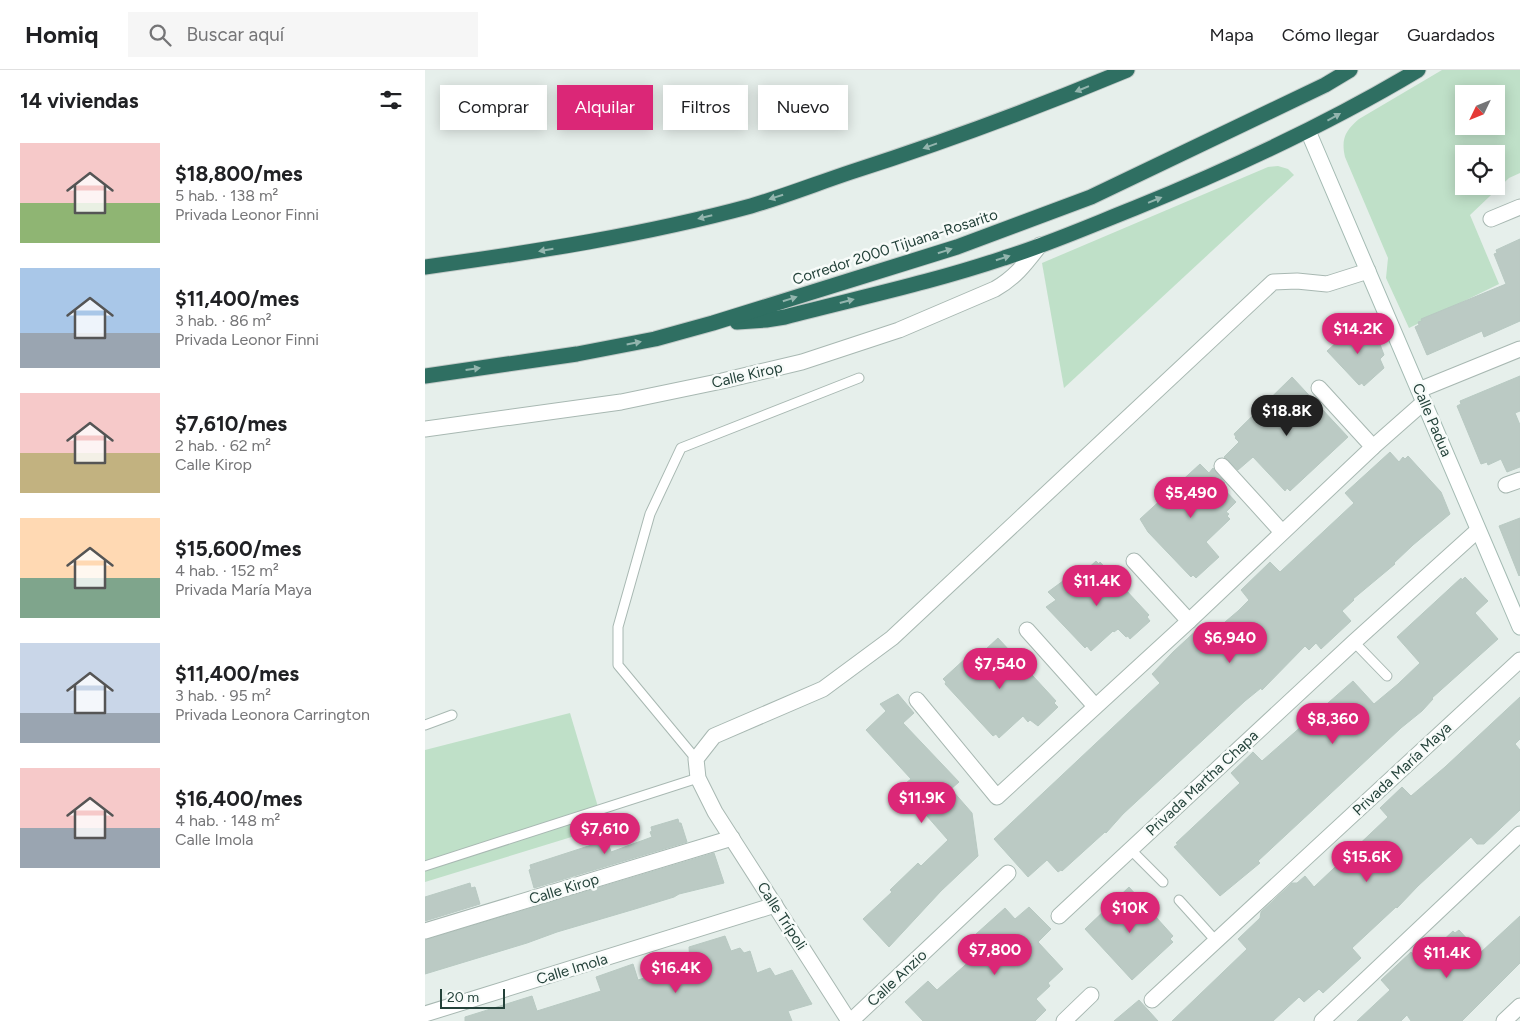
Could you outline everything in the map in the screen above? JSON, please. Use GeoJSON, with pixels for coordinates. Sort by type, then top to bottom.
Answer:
{"type":"FeatureCollection","features":[{"type":"Feature","properties":{"kind":"highway"},"geometry":{"type":"LineString","coordinates":[[425,267],[533,252],[640,232],[752,205],[921,149],[1067,95],[1127,70]]}},
{"type":"Feature","properties":{"kind":"highway","name":"Corredor 2000 Tijuana-Rosarito"},"geometry":{"type":"LineString","coordinates":[[425,376],[577,354],[655,339],[713,324],[957,247],[1091,197],[1325,85],[1350,70]]}},
{"type":"Feature","properties":{"kind":"highway"},"geometry":{"type":"LineString","coordinates":[[713,324],[785,317],[947,275],[1004,258],[1189,186],[1309,131],[1418,70]]}},
{"type":"Feature","properties":{"kind":"street","name":"Calle Padua"},"geometry":{"type":"LineString","coordinates":[[1309,131],[1478,530],[1518,618]]}},
{"type":"Feature","properties":{"kind":"street"},"geometry":{"type":"LineString","coordinates":[[1491,219],[1520,206]]}},
{"type":"Feature","properties":{"kind":"street","name":"Calle Kirop"},"geometry":{"type":"LineString","coordinates":[[425,429],[621,402],[802,362],[899,330],[995,289],[1009,282],[1040,245]]}},
{"type":"Feature","properties":{"kind":"street"},"geometry":{"type":"LineString","coordinates":[[698,778],[696,759],[714,736],[823,689],[893,638],[1273,282],[1297,281],[1327,284],[1368,271]]}},
{"type":"Feature","properties":{"kind":"street"},"geometry":{"type":"LineString","coordinates":[[917,700],[997,797],[1189,621],[1373,447],[1422,396],[1520,349]]}},
{"type":"Feature","properties":{"kind":"street"},"geometry":{"type":"LineString","coordinates":[[1319,388],[1373,447]]}},
{"type":"Feature","properties":{"kind":"street"},"geometry":{"type":"LineString","coordinates":[[1222,466],[1282,532]]}},
{"type":"Feature","properties":{"kind":"street","name":"Privada Martha Chapa"},"geometry":{"type":"LineString","coordinates":[[1059,916],[1478,530]]}},
{"type":"Feature","properties":{"kind":"street"},"geometry":{"type":"LineString","coordinates":[[1135,561],[1189,621]]}},
{"type":"Feature","properties":{"kind":"street"},"geometry":{"type":"LineString","coordinates":[[1027,630],[1095,706]]}},
{"type":"Feature","properties":{"kind":"street","name":"Privada María Maya"},"geometry":{"type":"LineString","coordinates":[[1152,1000],[1520,660]]}},
{"type":"Feature","properties":{"kind":"street","name":"Calle Trípoli"},"geometry":{"type":"LineString","coordinates":[[698,778],[715,812],[850,1021]]}},
{"type":"Feature","properties":{"kind":"street"},"geometry":{"type":"LineString","coordinates":[[1322,1021],[1520,834]]}},
{"type":"Feature","properties":{"kind":"street","name":"Calle Kirop"},"geometry":{"type":"LineString","coordinates":[[425,931],[732,838]]}},
{"type":"Feature","properties":{"kind":"street","name":"Calle Anzio"},"geometry":{"type":"LineString","coordinates":[[850,1021],[1008,873]]}},
{"type":"Feature","properties":{"kind":"street","name":"Calle Imola"},"geometry":{"type":"LineString","coordinates":[[425,1014],[775,905]]}},
{"type":"Feature","properties":{"kind":"street"},"geometry":{"type":"LineString","coordinates":[[1064,1021],[1091,995]]}},
{"type":"Feature","properties":{"kind":"street"},"geometry":{"type":"LineString","coordinates":[[1504,1021],[1520,1006]]}},
{"type":"Feature","properties":{"kind":"lane"},"geometry":{"type":"LineString","coordinates":[[696,759],[619,665],[618,627],[650,514],[681,448],[859,378]]}},
{"type":"Feature","properties":{"kind":"lane"},"geometry":{"type":"LineString","coordinates":[[1355,642],[1387,676]]}},
{"type":"Feature","properties":{"kind":"lane"},"geometry":{"type":"LineString","coordinates":[[425,724],[451,716]]}},
{"type":"Feature","properties":{"kind":"lane"},"geometry":{"type":"LineString","coordinates":[[425,866],[698,778]]}},
{"type":"Feature","properties":{"kind":"lane"},"geometry":{"type":"LineString","coordinates":[[1131,850],[1163,882]]}},
{"type":"Feature","properties":{"kind":"lane"},"geometry":{"type":"LineString","coordinates":[[1179,900],[1216,941]]}},
{"type":"Feature","properties":{"kind":"green space"},"geometry":{"type":"Polygon","coordinates":[[[1442,70],[1520,70],[1520,173],[1505,182],[1505,145],[1455,145],[1455,195],[1491,195],[1470,215],[1499,284],[1409,328],[1386,278],[1388,258],[1345,157],[1344,140],[1350,127],[1359,119],[1442,70]]]}},
{"type":"Feature","properties":{"kind":"green space"},"geometry":{"type":"Polygon","coordinates":[[[1278,166],[1288,169],[1294,175],[1064,388],[1042,263],[1268,167],[1278,166]]]}},
{"type":"Feature","properties":{"kind":"green space"},"geometry":{"type":"Polygon","coordinates":[[[570,713],[604,827],[425,882],[425,750],[570,713]]]}},
{"type":"Feature","properties":{"kind":"building"},"geometry":{"type":"Polygon","coordinates":[[[1520,239],[1520,321],[1484,337],[1482,331],[1427,355],[1415,327],[1419,325],[1418,322],[1422,321],[1421,319],[1506,284],[1494,254],[1497,253],[1496,250],[1520,239]]]}},
{"type":"Feature","properties":{"kind":"building"},"geometry":{"type":"Polygon","coordinates":[[[1351,323],[1368,342],[1376,334],[1384,355],[1380,359],[1384,368],[1364,386],[1362,383],[1359,385],[1327,351],[1339,340],[1335,336],[1351,323]]]}},
{"type":"Feature","properties":{"kind":"building"},"geometry":{"type":"Polygon","coordinates":[[[1520,376],[1520,411],[1515,413],[1520,425],[1520,467],[1507,472],[1501,459],[1488,465],[1487,462],[1481,464],[1457,406],[1461,404],[1460,401],[1520,376]]]}},
{"type":"Feature","properties":{"kind":"building"},"geometry":{"type":"Polygon","coordinates":[[[1292,377],[1348,437],[1290,491],[1287,488],[1285,491],[1253,457],[1238,470],[1224,457],[1239,442],[1234,434],[1292,377]]]}},
{"type":"Feature","properties":{"kind":"building"},"geometry":{"type":"Polygon","coordinates":[[[1390,452],[1399,462],[1403,457],[1405,459],[1408,456],[1441,492],[1450,514],[1353,599],[1342,611],[1351,621],[1321,649],[1316,643],[1309,650],[1305,646],[1262,690],[1261,688],[1245,701],[1123,814],[1106,833],[1062,871],[1058,872],[1047,860],[1028,877],[994,839],[1160,683],[1152,674],[1173,652],[1200,627],[1204,626],[1212,633],[1249,600],[1241,590],[1270,562],[1280,572],[1354,503],[1345,493],[1390,452]]]}},
{"type":"Feature","properties":{"kind":"building"},"geometry":{"type":"Polygon","coordinates":[[[1200,464],[1209,473],[1213,468],[1225,483],[1221,486],[1236,502],[1226,512],[1229,514],[1227,516],[1230,519],[1206,542],[1219,557],[1196,578],[1193,575],[1191,577],[1148,532],[1140,519],[1200,464]]]}},
{"type":"Feature","properties":{"kind":"building"},"geometry":{"type":"Polygon","coordinates":[[[1520,518],[1520,575],[1519,576],[1499,526],[1520,518]]]}},
{"type":"Feature","properties":{"kind":"building"},"geometry":{"type":"Polygon","coordinates":[[[1096,561],[1099,564],[1100,562],[1149,615],[1147,617],[1150,621],[1130,639],[1118,629],[1113,631],[1091,651],[1087,646],[1085,648],[1046,607],[1056,600],[1048,592],[1067,578],[1072,583],[1096,561]]]}},
{"type":"Feature","properties":{"kind":"building"},"geometry":{"type":"Polygon","coordinates":[[[1465,577],[1488,601],[1475,613],[1498,639],[1432,698],[1422,711],[1401,728],[1258,861],[1260,863],[1220,896],[1174,847],[1178,844],[1176,843],[1240,783],[1231,773],[1253,752],[1262,761],[1353,681],[1374,704],[1398,684],[1420,663],[1397,637],[1461,578],[1462,580],[1465,577]]]}},
{"type":"Feature","properties":{"kind":"building"},"geometry":{"type":"Polygon","coordinates":[[[998,638],[1056,701],[1054,703],[1058,707],[1038,726],[1030,720],[1028,722],[1023,716],[999,738],[996,734],[993,736],[945,684],[946,682],[943,679],[967,657],[972,662],[998,638]]]}},
{"type":"Feature","properties":{"kind":"building"},"geometry":{"type":"Polygon","coordinates":[[[898,694],[914,713],[903,723],[959,782],[951,789],[972,813],[978,856],[941,891],[889,947],[863,919],[892,892],[890,890],[918,863],[921,866],[948,840],[912,799],[917,794],[906,783],[911,779],[866,730],[886,711],[880,704],[898,694]]]}},
{"type":"Feature","properties":{"kind":"building"},"geometry":{"type":"Polygon","coordinates":[[[1520,697],[1520,739],[1515,744],[1520,750],[1520,810],[1484,844],[1477,844],[1471,837],[1418,886],[1397,908],[1352,948],[1361,958],[1323,993],[1319,989],[1304,1002],[1299,997],[1273,1021],[1172,1021],[1247,949],[1238,939],[1260,918],[1261,912],[1292,883],[1297,883],[1305,876],[1314,887],[1388,817],[1380,808],[1402,787],[1411,796],[1520,697]]]}},
{"type":"Feature","properties":{"kind":"building"},"geometry":{"type":"Polygon","coordinates":[[[678,819],[687,842],[534,888],[529,870],[531,869],[530,865],[607,840],[611,852],[652,837],[651,827],[678,819]]]}},
{"type":"Feature","properties":{"kind":"building"},"geometry":{"type":"Polygon","coordinates":[[[714,853],[724,883],[679,894],[425,974],[425,940],[714,853]]]}},
{"type":"Feature","properties":{"kind":"building"},"geometry":{"type":"Polygon","coordinates":[[[470,883],[471,888],[475,887],[480,904],[425,921],[425,897],[470,883]]]}},
{"type":"Feature","properties":{"kind":"building"},"geometry":{"type":"Polygon","coordinates":[[[1129,887],[1173,936],[1170,939],[1173,942],[1132,980],[1085,929],[1129,887]]]}},
{"type":"Feature","properties":{"kind":"building"},"geometry":{"type":"Polygon","coordinates":[[[1029,907],[1051,929],[1038,942],[1063,969],[1048,983],[1050,986],[1036,999],[1046,1010],[1035,1021],[923,1021],[905,1002],[928,981],[937,990],[972,959],[965,952],[980,938],[976,934],[1005,908],[1015,919],[1029,907]]]}},
{"type":"Feature","properties":{"kind":"building"},"geometry":{"type":"Polygon","coordinates":[[[1520,916],[1520,963],[1462,1021],[1411,1021],[1407,1015],[1401,1021],[1357,1021],[1390,990],[1381,980],[1411,952],[1420,962],[1453,931],[1455,933],[1459,930],[1480,953],[1520,916]]]}},
{"type":"Feature","properties":{"kind":"building"},"geometry":{"type":"Polygon","coordinates":[[[725,936],[731,951],[740,948],[744,953],[750,951],[757,973],[770,968],[775,976],[792,970],[812,1004],[788,1011],[792,1021],[465,1021],[465,1017],[532,996],[537,1011],[601,991],[596,977],[633,964],[638,980],[690,963],[689,947],[725,936]]]}},
{"type":"Feature","properties":{"kind":"building"},"geometry":{"type":"Polygon","coordinates":[[[1139,1000],[1158,1021],[1114,1021],[1139,1000]]]}}]}
